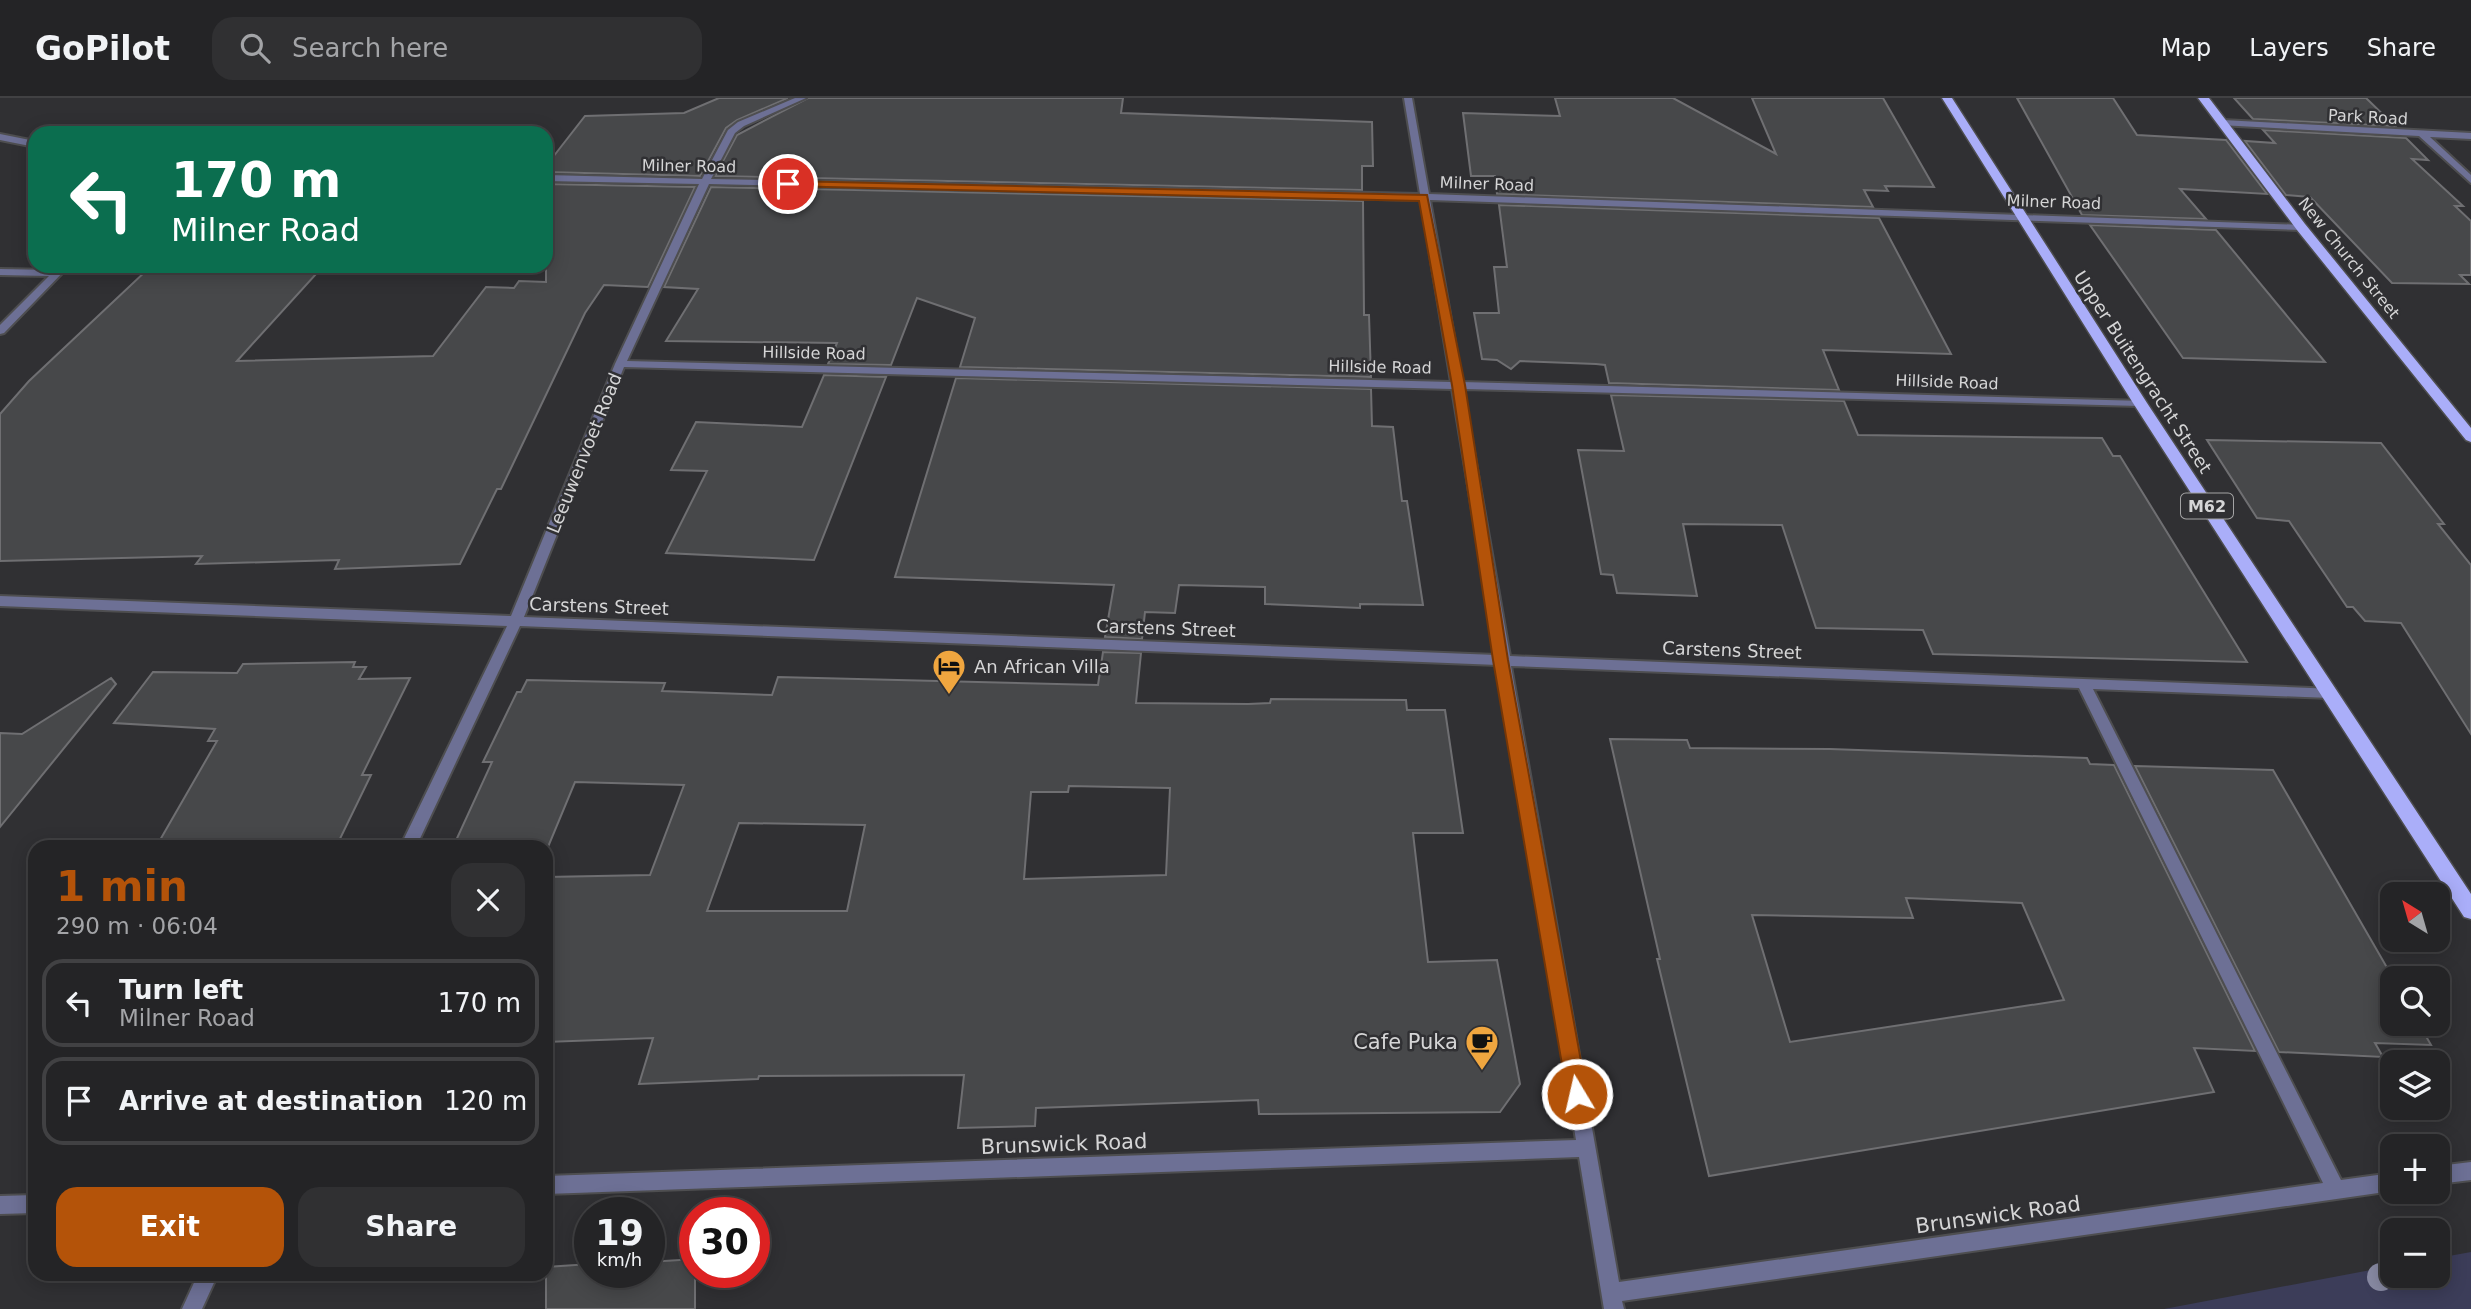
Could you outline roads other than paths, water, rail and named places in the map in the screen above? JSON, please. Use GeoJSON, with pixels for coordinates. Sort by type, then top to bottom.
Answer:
{"type":"FeatureCollection","features":[{"type":"Feature","properties":{"kind":"main road","name":"Upper Buitengracht Street"},"geometry":{"type":"LineString","coordinates":[[1947,98],[2020,217],[2471,911]]}},
{"type":"Feature","properties":{"kind":"main road","name":"New Church Street"},"geometry":{"type":"LineString","coordinates":[[2203,98],[2301,227],[2471,437]]}},
{"type":"Feature","properties":{"kind":"street","name":"Leeuwenvoet Road"},"geometry":{"type":"LineString","coordinates":[[411,840],[515,622],[620,363],[731,132],[741,124],[802,98]]}},
{"type":"Feature","properties":{"kind":"street"},"geometry":{"type":"LineString","coordinates":[[1408,98],[1458,385],[1501,660],[1612,1301]]}},
{"type":"Feature","properties":{"kind":"street","name":"Park Road"},"geometry":{"type":"LineString","coordinates":[[2222,123],[2471,136]]}},
{"type":"Feature","properties":{"kind":"street"},"geometry":{"type":"LineString","coordinates":[[2421,134],[2471,180]]}},
{"type":"Feature","properties":{"kind":"street"},"geometry":{"type":"LineString","coordinates":[[0,137],[28,143]]}},
{"type":"Feature","properties":{"kind":"street","name":"Milner Road"},"geometry":{"type":"LineString","coordinates":[[553,178],[1424,197],[2301,227]]}},
{"type":"Feature","properties":{"kind":"street"},"geometry":{"type":"LineString","coordinates":[[0,272],[28,271]]}},
{"type":"Feature","properties":{"kind":"street"},"geometry":{"type":"LineString","coordinates":[[0,331],[58,273]]}},
{"type":"Feature","properties":{"kind":"street","name":"Hillside Road"},"geometry":{"type":"LineString","coordinates":[[620,363],[2140,403]]}},
{"type":"Feature","properties":{"kind":"street","name":"Carstens Street"},"geometry":{"type":"LineString","coordinates":[[0,601],[2330,693]]}},
{"type":"Feature","properties":{"kind":"street"},"geometry":{"type":"LineString","coordinates":[[2083,683],[2336,1190]]}},
{"type":"Feature","properties":{"kind":"street","name":"Brunswick Road"},"geometry":{"type":"LineString","coordinates":[[553,1185],[1585,1147]]}},
{"type":"Feature","properties":{"kind":"street"},"geometry":{"type":"LineString","coordinates":[[2450,1174],[2471,1171]]}},
{"type":"Feature","properties":{"kind":"street","name":"Brunswick Road"},"geometry":{"type":"LineString","coordinates":[[1612,1301],[2380,1184]]}},
{"type":"Feature","properties":{"kind":"street"},"geometry":{"type":"LineString","coordinates":[[0,1205],[28,1204]]}},
{"type":"Feature","properties":{"kind":"street"},"geometry":{"type":"LineString","coordinates":[[192,1309],[205,1281]]}},
{"type":"Feature","properties":{"kind":"place","name":"An African Villa"},"geometry":{"type":"Point","coordinates":[949,696]}},
{"type":"Feature","properties":{"kind":"place","name":"Cafe Puka"},"geometry":{"type":"Point","coordinates":[1482,1072]}}]}
